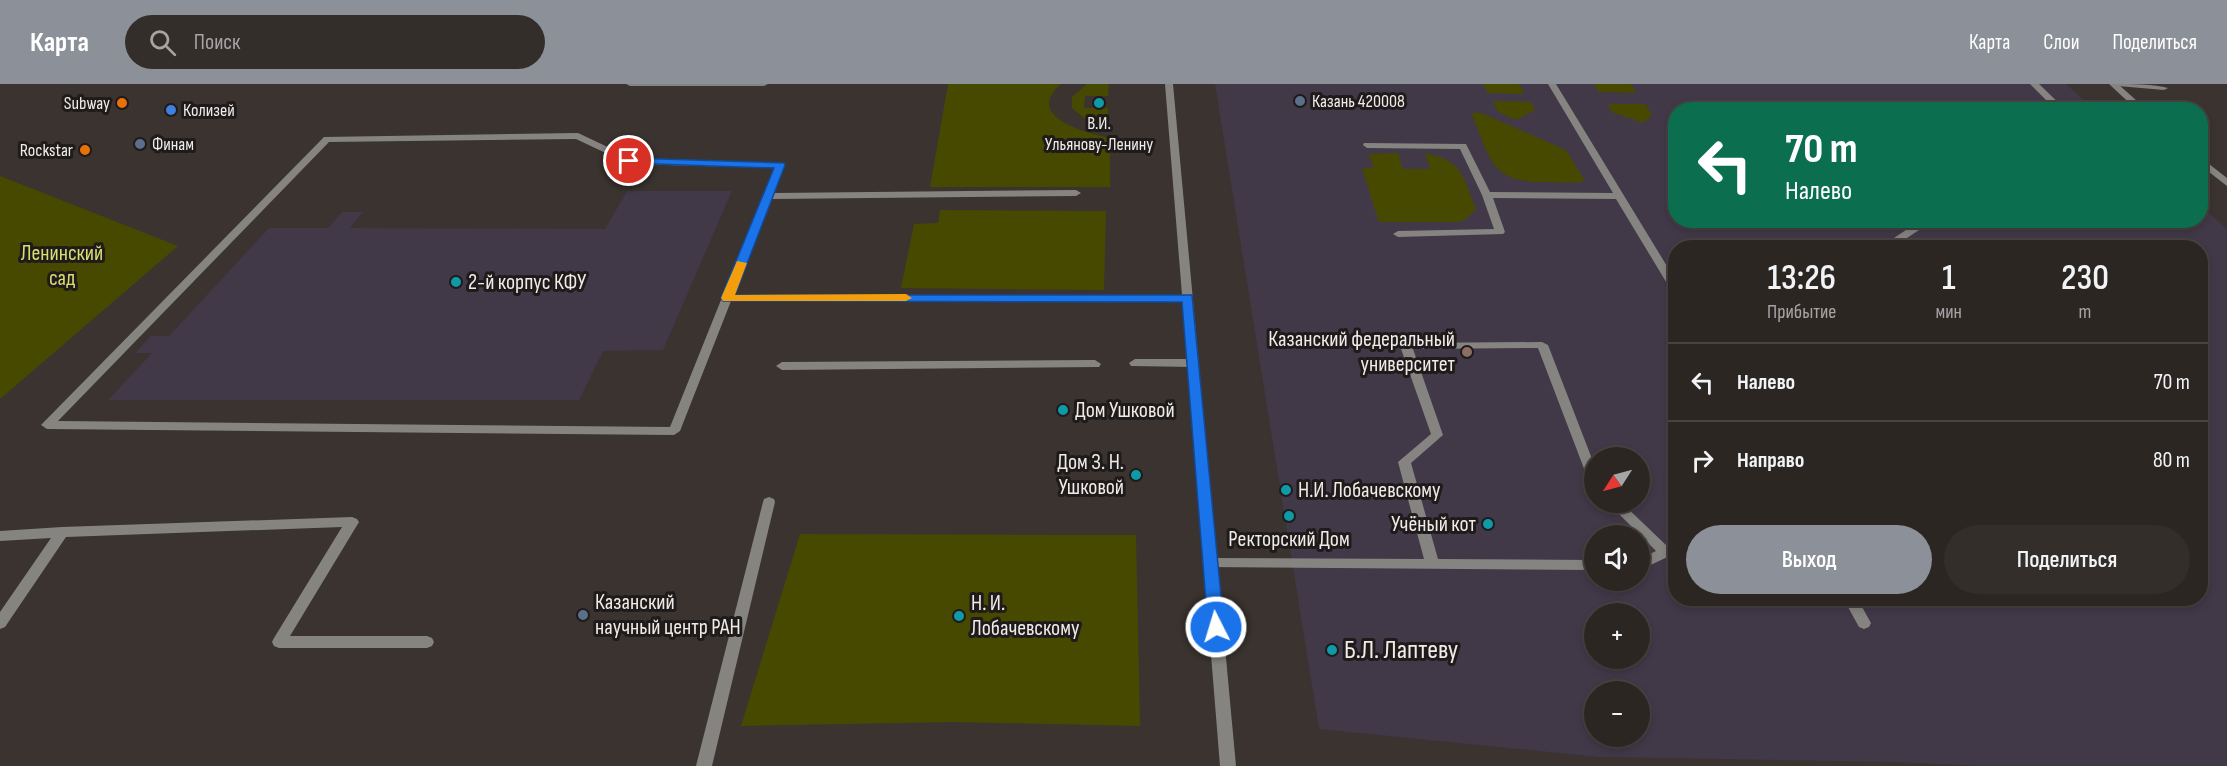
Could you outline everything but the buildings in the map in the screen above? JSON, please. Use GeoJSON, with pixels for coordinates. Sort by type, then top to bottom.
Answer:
{"type":"FeatureCollection","features":[{"type":"Feature","properties":{"kind":"street"},"geometry":{"type":"LineString","coordinates":[[630,84],[764,84]]}},
{"type":"Feature","properties":{"kind":"street"},"geometry":{"type":"LineString","coordinates":[[1169,84],[1228,766]]}},
{"type":"Feature","properties":{"kind":"street"},"geometry":{"type":"LineString","coordinates":[[1552,84],[1668,278]]}},
{"type":"Feature","properties":{"kind":"street"},"geometry":{"type":"LineString","coordinates":[[2034,84],[2053,102]]}},
{"type":"Feature","properties":{"kind":"street"},"geometry":{"type":"LineString","coordinates":[[2116,84],[2164,88]]}},
{"type":"Feature","properties":{"kind":"street"},"geometry":{"type":"LineString","coordinates":[[2116,84],[2135,102]]}},
{"type":"Feature","properties":{"kind":"street"},"geometry":{"type":"LineString","coordinates":[[578,136],[629,161],[780,165],[768,195],[674,431],[47,425],[327,139],[578,136]]}},
{"type":"Feature","properties":{"kind":"street"},"geometry":{"type":"LineString","coordinates":[[1367,145],[1461,145],[1487,195],[1499,233],[1398,234]]}},
{"type":"Feature","properties":{"kind":"street"},"geometry":{"type":"LineString","coordinates":[[2208,167],[2227,183]]}},
{"type":"Feature","properties":{"kind":"street"},"geometry":{"type":"LineString","coordinates":[[768,195],[1076,193]]}},
{"type":"Feature","properties":{"kind":"street"},"geometry":{"type":"LineString","coordinates":[[1487,195],[1619,196]]}},
{"type":"Feature","properties":{"kind":"street"},"geometry":{"type":"LineString","coordinates":[[1897,240],[1916,228]]}},
{"type":"Feature","properties":{"kind":"street"},"geometry":{"type":"LineString","coordinates":[[727,298],[1188,298]]}},
{"type":"Feature","properties":{"kind":"street"},"geometry":{"type":"LineString","coordinates":[[1432,563],[1404,462],[1437,435],[1406,346],[1542,345],[1584,453]]}},
{"type":"Feature","properties":{"kind":"street"},"geometry":{"type":"LineString","coordinates":[[1135,363],[1193,363]]}},
{"type":"Feature","properties":{"kind":"street"},"geometry":{"type":"LineString","coordinates":[[782,366],[1095,364]]}},
{"type":"Feature","properties":{"kind":"street"},"geometry":{"type":"LineString","coordinates":[[704,766],[769,502]]}},
{"type":"Feature","properties":{"kind":"street"},"geometry":{"type":"LineString","coordinates":[[1626,513],[1668,547]]}},
{"type":"Feature","properties":{"kind":"street"},"geometry":{"type":"LineString","coordinates":[[0,536],[352,522],[279,642],[427,642]]}},
{"type":"Feature","properties":{"kind":"street"},"geometry":{"type":"LineString","coordinates":[[0,623],[62,532]]}},
{"type":"Feature","properties":{"kind":"street"},"geometry":{"type":"LineString","coordinates":[[1650,560],[1668,550]]}},
{"type":"Feature","properties":{"kind":"street"},"geometry":{"type":"LineString","coordinates":[[1210,563],[1584,565]]}},
{"type":"Feature","properties":{"kind":"street"},"geometry":{"type":"LineString","coordinates":[[1854,606],[1864,623]]}},
{"type":"Feature","properties":{"kind":"shaded area","name":"Казанский федеральный университет"},"geometry":{"type":"Polygon","coordinates":[[[1215,84],[2066,84],[2086,102],[1668,102],[1668,228],[2208,228],[2208,212],[2227,229],[2227,766],[1977,766],[1898,762],[1599,757],[1319,729],[1215,84]]]}},
{"type":"Feature","properties":{"kind":"shaded area","name":"2-й корпус КФУ"},"geometry":{"type":"Polygon","coordinates":[[[627,191],[732,191],[663,350],[603,351],[579,400],[108,400],[152,353],[135,353],[151,336],[169,336],[269,228],[328,228],[342,212],[363,212],[350,228],[605,229],[627,191]]]}},
{"type":"Feature","properties":{"kind":"green space"},"geometry":{"type":"Polygon","coordinates":[[[948,84],[1061,84],[1051,96],[1049,106],[1053,114],[1062,122],[1110,138],[1110,187],[930,187],[948,84]]]}},
{"type":"Feature","properties":{"kind":"green space"},"geometry":{"type":"Polygon","coordinates":[[[1087,84],[1109,84],[1108,96],[1085,96],[1084,108],[1108,108],[1108,124],[1084,118],[1072,108],[1072,97],[1087,84]]]}},
{"type":"Feature","properties":{"kind":"green space"},"geometry":{"type":"Polygon","coordinates":[[[1483,84],[1516,84],[1521,86],[1524,94],[1488,93],[1483,84]]]}},
{"type":"Feature","properties":{"kind":"green space"},"geometry":{"type":"Polygon","coordinates":[[[1594,84],[1631,84],[1636,93],[1599,92],[1594,84]]]}},
{"type":"Feature","properties":{"kind":"green space"},"geometry":{"type":"Polygon","coordinates":[[[1493,101],[1531,102],[1535,110],[1516,120],[1498,112],[1493,101]]]}},
{"type":"Feature","properties":{"kind":"green space"},"geometry":{"type":"Polygon","coordinates":[[[1608,104],[1645,104],[1652,115],[1643,123],[1612,112],[1608,104]]]}},
{"type":"Feature","properties":{"kind":"green space"},"geometry":{"type":"Polygon","coordinates":[[[1471,113],[1481,113],[1566,150],[1585,181],[1564,183],[1525,181],[1501,172],[1488,154],[1471,113]]]}},
{"type":"Feature","properties":{"kind":"green space"},"geometry":{"type":"Polygon","coordinates":[[[1398,153],[1403,169],[1430,169],[1425,153],[1447,160],[1460,172],[1476,209],[1466,219],[1459,222],[1379,222],[1362,168],[1373,168],[1369,154],[1398,153]]]}},
{"type":"Feature","properties":{"kind":"green space","name":"Ленинский сад"},"geometry":{"type":"Polygon","coordinates":[[[0,176],[178,246],[0,399],[0,176]]]}},
{"type":"Feature","properties":{"kind":"green space"},"geometry":{"type":"Polygon","coordinates":[[[940,210],[1106,211],[1104,290],[901,288],[914,224],[938,223],[940,210]]]}},
{"type":"Feature","properties":{"kind":"green space"},"geometry":{"type":"Polygon","coordinates":[[[800,534],[1136,535],[1140,726],[954,722],[741,726],[800,534]]]}},
{"type":"Feature","properties":{"kind":"slow traffic"},"geometry":{"type":"LineString","coordinates":[[741,263],[727,298],[906,298]]}},
{"type":"Feature","properties":{"kind":"place","name":"Казань 420008"},"geometry":{"type":"Point","coordinates":[1300,101]}},
{"type":"Feature","properties":{"kind":"place","name":"Subway"},"geometry":{"type":"Point","coordinates":[122,103]}},
{"type":"Feature","properties":{"kind":"place","name":"В.И. Ульянову-Ленину"},"geometry":{"type":"Point","coordinates":[1099,103]}},
{"type":"Feature","properties":{"kind":"place","name":"Колизей"},"geometry":{"type":"Point","coordinates":[171,110]}},
{"type":"Feature","properties":{"kind":"place","name":"Финам"},"geometry":{"type":"Point","coordinates":[140,144]}},
{"type":"Feature","properties":{"kind":"place","name":"Rockstar"},"geometry":{"type":"Point","coordinates":[85,150]}},
{"type":"Feature","properties":{"kind":"place","name":"2-й корпус КФУ"},"geometry":{"type":"Point","coordinates":[456,282]}},
{"type":"Feature","properties":{"kind":"place","name":"Казанский федеральный университет"},"geometry":{"type":"Point","coordinates":[1467,352]}},
{"type":"Feature","properties":{"kind":"place","name":"Дом Ушковой"},"geometry":{"type":"Point","coordinates":[1063,410]}},
{"type":"Feature","properties":{"kind":"place","name":"Дом З. Н. Ушковой"},"geometry":{"type":"Point","coordinates":[1136,475]}},
{"type":"Feature","properties":{"kind":"place","name":"Н.И. Лобачевскому"},"geometry":{"type":"Point","coordinates":[1286,490]}},
{"type":"Feature","properties":{"kind":"place","name":"Ректорский Дом"},"geometry":{"type":"Point","coordinates":[1289,516]}},
{"type":"Feature","properties":{"kind":"place","name":"Учёный кот"},"geometry":{"type":"Point","coordinates":[1488,524]}},
{"type":"Feature","properties":{"kind":"place","name":"Казанский научный центр РАН"},"geometry":{"type":"Point","coordinates":[583,615]}},
{"type":"Feature","properties":{"kind":"place","name":"Н. И. Лобачевскому"},"geometry":{"type":"Point","coordinates":[959,616]}},
{"type":"Feature","properties":{"kind":"place","name":"Б.Л. Лаптеву"},"geometry":{"type":"Point","coordinates":[1332,650]}},
{"type":"Feature","properties":{"kind":"route"},"geometry":{"type":"LineString","coordinates":[[629,161],[780,165],[727,298],[1188,298],[1216,627]]}}]}
